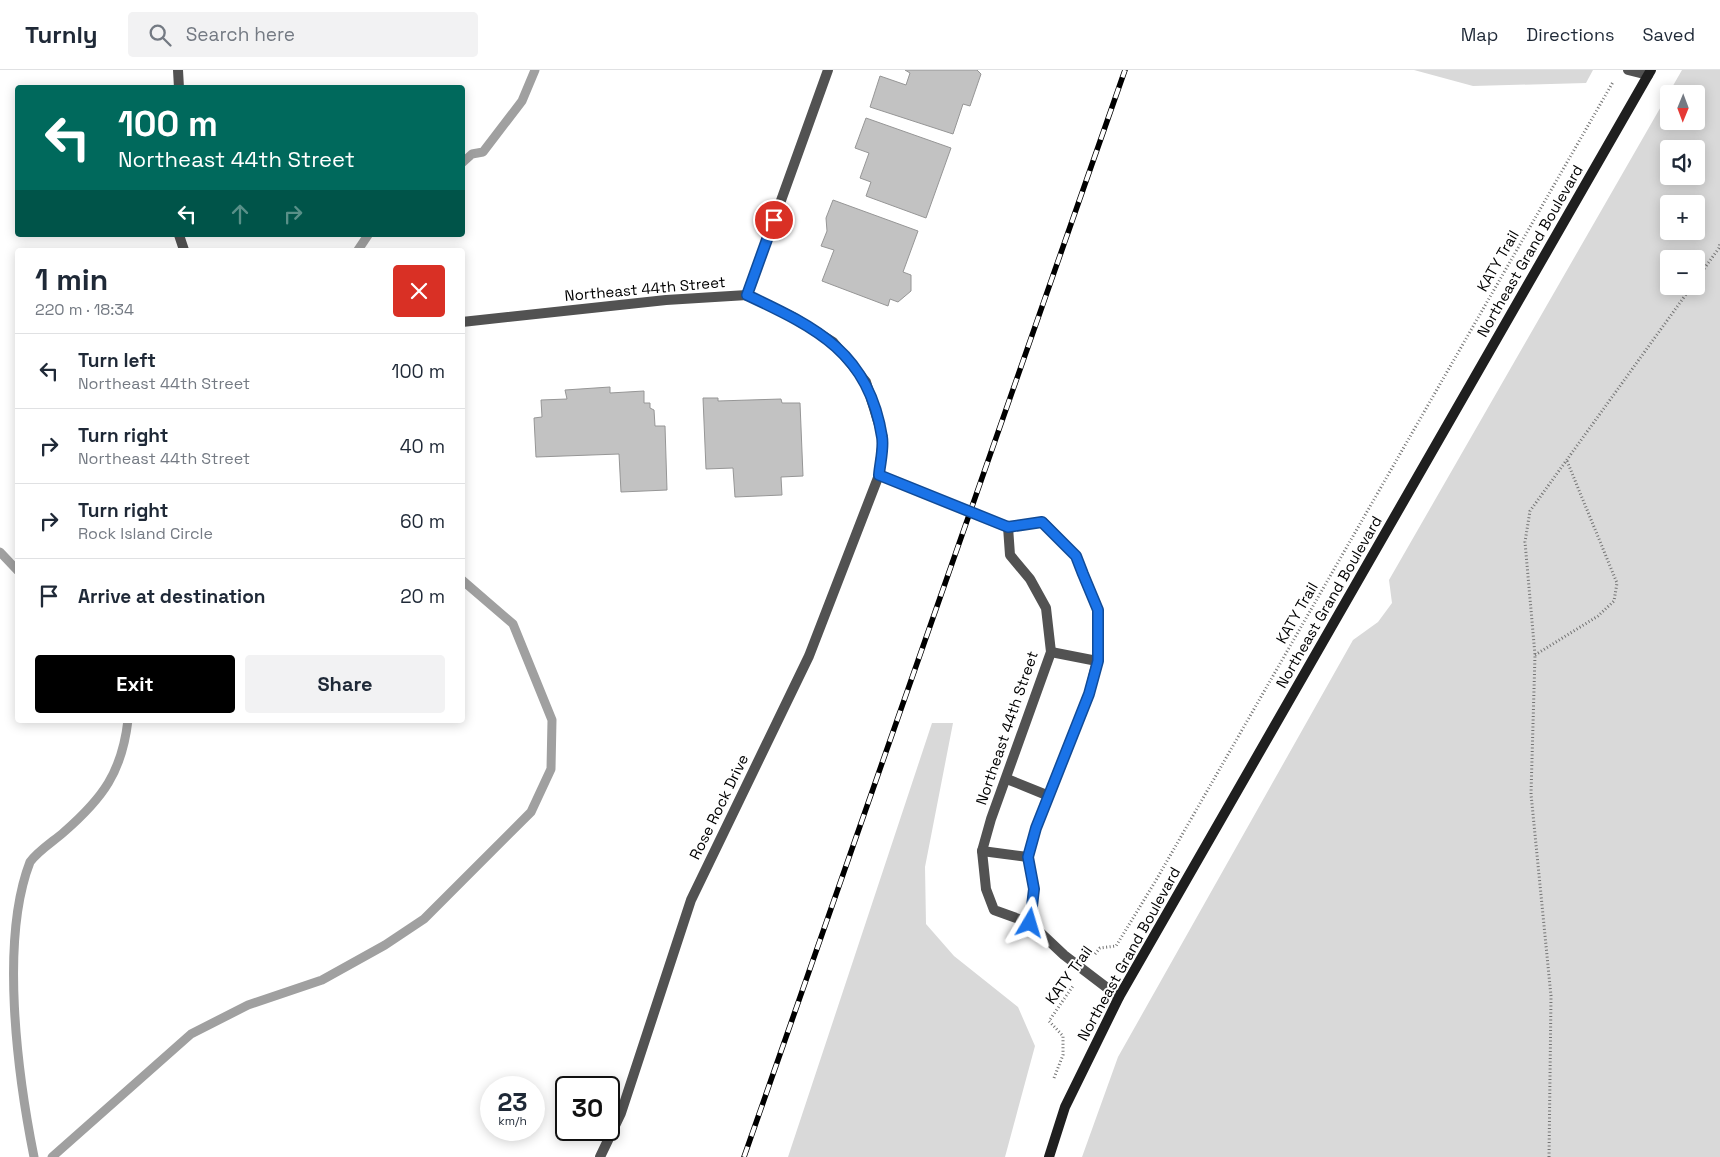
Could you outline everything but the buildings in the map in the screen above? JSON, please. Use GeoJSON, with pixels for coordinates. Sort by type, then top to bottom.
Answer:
{"type":"FeatureCollection","features":[{"type":"Feature","properties":{"kind":"street"},"geometry":{"type":"LineString","coordinates":[[178,70],[179,85]]}},
{"type":"Feature","properties":{"kind":"street"},"geometry":{"type":"LineString","coordinates":[[747,295],[828,70]]}},
{"type":"Feature","properties":{"kind":"street"},"geometry":{"type":"LineString","coordinates":[[1628,70],[1650,72]]}},
{"type":"Feature","properties":{"kind":"street","name":"Northeast Grand Boulevard"},"geometry":{"type":"LineString","coordinates":[[1049,1157],[1065,1107],[1119,997],[1650,72]]}},
{"type":"Feature","properties":{"kind":"street","name":"Northeast 44th Street"},"geometry":{"type":"LineString","coordinates":[[465,322],[666,300],[747,295],[793,317],[833,342],[866,382],[882,438],[879,475]]}},
{"type":"Feature","properties":{"kind":"street"},"geometry":{"type":"LineString","coordinates":[[879,475],[1008,527],[1042,522],[1076,556],[1098,610],[1098,661],[1089,694],[1036,828],[1028,857],[1034,889],[1030,923]]}},
{"type":"Feature","properties":{"kind":"street","name":"Rose Rock Drive"},"geometry":{"type":"LineString","coordinates":[[600,1157],[621,1113],[691,900],[809,656],[879,475]]}},
{"type":"Feature","properties":{"kind":"street","name":"Northeast 44th Street"},"geometry":{"type":"LineString","coordinates":[[1008,527],[1010,555],[1030,579],[1046,608],[1051,652],[1007,779],[991,819],[982,851],[986,889],[994,910],[1030,923],[1064,955],[1119,997]]}},
{"type":"Feature","properties":{"kind":"street"},"geometry":{"type":"LineString","coordinates":[[1051,652],[1098,661]]}},
{"type":"Feature","properties":{"kind":"street"},"geometry":{"type":"LineString","coordinates":[[1007,779],[1049,796]]}},
{"type":"Feature","properties":{"kind":"street"},"geometry":{"type":"LineString","coordinates":[[982,851],[1028,857]]}},
{"type":"Feature","properties":{"kind":"path","name":"KATY Trail"},"geometry":{"type":"LineString","coordinates":[[1053,1081],[1063,1055],[1063,1036],[1049,1021],[1100,948],[1116,946],[1155,882],[1615,78]]}},
{"type":"Feature","properties":{"kind":"path"},"geometry":{"type":"LineString","coordinates":[[1705,267],[1719,248],[1720,243]]}},
{"type":"Feature","properties":{"kind":"path"},"geometry":{"type":"LineString","coordinates":[[1549,1157],[1552,996],[1531,794],[1535,654],[1525,542],[1530,511],[1685,295]]}},
{"type":"Feature","properties":{"kind":"path"},"geometry":{"type":"LineString","coordinates":[[1535,654],[1598,616],[1614,601],[1617,583],[1566,460]]}},
{"type":"Feature","properties":{"kind":"shaded area"},"geometry":{"type":"Polygon","coordinates":[[[1414,70],[1593,70],[1586,83],[1473,86],[1414,70]]]}},
{"type":"Feature","properties":{"kind":"shaded area"},"geometry":{"type":"Polygon","coordinates":[[[1682,70],[1720,70],[1720,1157],[1082,1157],[1118,1057],[1353,640],[1378,622],[1392,603],[1389,580],[1660,108],[1660,130],[1705,130],[1705,85],[1673,85],[1682,70]]]}},
{"type":"Feature","properties":{"kind":"shaded area"},"geometry":{"type":"Polygon","coordinates":[[[932,723],[953,723],[925,867],[926,924],[954,956],[1018,1007],[1035,1046],[1005,1157],[788,1157],[932,723]]]}},
{"type":"Feature","properties":{"kind":"waterway"},"geometry":{"type":"LineString","coordinates":[[465,160],[472,154],[483,152],[522,101],[535,70]]}},
{"type":"Feature","properties":{"kind":"waterway"},"geometry":{"type":"LineString","coordinates":[[359,248],[367,237]]}},
{"type":"Feature","properties":{"kind":"waterway"},"geometry":{"type":"LineString","coordinates":[[0,552],[15,568]]}},
{"type":"Feature","properties":{"kind":"waterway"},"geometry":{"type":"LineString","coordinates":[[52,1157],[191,1034],[248,1005],[322,980],[385,945],[424,919],[531,812],[551,769],[552,720],[513,624],[465,583]]}},
{"type":"Feature","properties":{"kind":"waterway"},"geometry":{"type":"LineString","coordinates":[[34,1157],[22,1086],[14,1006],[16,929],[21,893],[30,862],[78,820],[108,783],[121,755],[128,723]]}},
{"type":"Feature","properties":{"kind":"railway"},"geometry":{"type":"LineString","coordinates":[[744,1157],[1125,70]]}},
{"type":"Feature","properties":{"kind":"route"},"geometry":{"type":"LineString","coordinates":[[774,220],[747,295],[793,317],[833,342],[866,382],[882,438],[879,475],[1008,527],[1042,522],[1076,556],[1098,610],[1098,661],[1089,694],[1036,828],[1028,857],[1034,889],[1030,923]]}}]}
